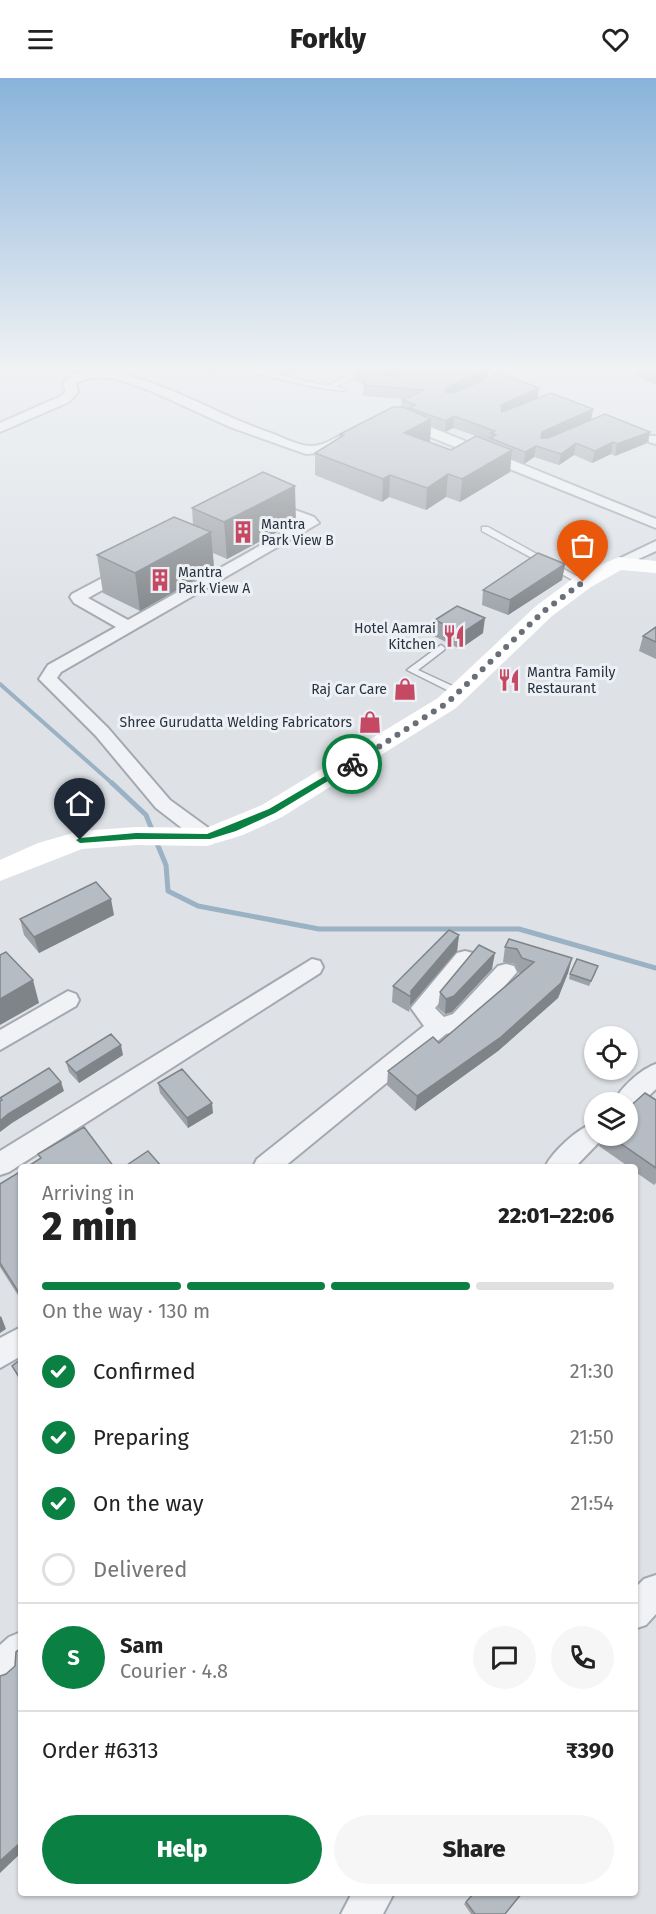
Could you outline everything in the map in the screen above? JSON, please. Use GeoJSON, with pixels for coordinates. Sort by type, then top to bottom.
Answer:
{"type":"FeatureCollection","features":[{"type":"Feature","properties":{"kind":"street"},"geometry":{"type":"LineString","coordinates":[[484,454],[656,524]]}},
{"type":"Feature","properties":{"kind":"street"},"geometry":{"type":"LineString","coordinates":[[197,837],[163,804],[102,732],[48,679],[54,669],[312,523],[276,507]]}},
{"type":"Feature","properties":{"kind":"street"},"geometry":{"type":"LineString","coordinates":[[0,871],[48,850],[80,840],[136,836],[197,837],[233,829],[272,811],[418,723],[458,692],[544,611],[583,582],[656,545]]}},
{"type":"Feature","properties":{"kind":"street"},"geometry":{"type":"LineString","coordinates":[[210,559],[231,568]]}},
{"type":"Feature","properties":{"kind":"street"},"geometry":{"type":"LineString","coordinates":[[618,563],[656,567]]}},
{"type":"Feature","properties":{"kind":"street"},"geometry":{"type":"LineString","coordinates":[[128,627],[78,597],[139,565]]}},
{"type":"Feature","properties":{"kind":"street"},"geometry":{"type":"LineString","coordinates":[[439,1027],[422,1008],[465,959]]}},
{"type":"Feature","properties":{"kind":"street"},"geometry":{"type":"LineString","coordinates":[[0,1164],[312,967]]}},
{"type":"Feature","properties":{"kind":"street"},"geometry":{"type":"LineString","coordinates":[[270,1164],[439,1027],[461,1021],[506,972]]}},
{"type":"Feature","properties":{"kind":"street"},"geometry":{"type":"LineString","coordinates":[[0,1041],[68,1000]]}},
{"type":"Feature","properties":{"kind":"street"},"geometry":{"type":"LineString","coordinates":[[637,1092],[656,1074]]}},
{"type":"Feature","properties":{"kind":"street"},"geometry":{"type":"LineString","coordinates":[[561,1164],[584,1142]]}},
{"type":"Feature","properties":{"kind":"street"},"geometry":{"type":"LineString","coordinates":[[0,1354],[18,1342]]}},
{"type":"Feature","properties":{"kind":"street"},"geometry":{"type":"LineString","coordinates":[[638,1609],[656,1591]]}},
{"type":"Feature","properties":{"kind":"street"},"geometry":{"type":"LineString","coordinates":[[0,1668],[18,1652]]}},
{"type":"Feature","properties":{"kind":"street"},"geometry":{"type":"LineString","coordinates":[[360,1914],[373,1896]]}},
{"type":"Feature","properties":{"kind":"lane"},"geometry":{"type":"LineString","coordinates":[[485,529],[583,582]]}},
{"type":"Feature","properties":{"kind":"lane"},"geometry":{"type":"LineString","coordinates":[[441,648],[412,670],[458,692]]}},
{"type":"Feature","properties":{"kind":"building"},"geometry":{"type":"Polygon","coordinates":[[[317,454],[506,454],[462,479],[448,474],[427,488],[390,475],[383,479],[317,454]]]}},
{"type":"Feature","properties":{"kind":"building"},"geometry":{"type":"Polygon","coordinates":[[[263,472],[295,486],[224,522],[192,508],[263,472]]]}},
{"type":"Feature","properties":{"kind":"building"},"geometry":{"type":"Polygon","coordinates":[[[174,517],[211,532],[135,573],[97,555],[174,517]]]}},
{"type":"Feature","properties":{"kind":"building"},"geometry":{"type":"Polygon","coordinates":[[[538,553],[565,564],[510,600],[483,590],[538,553]]]}},
{"type":"Feature","properties":{"kind":"building"},"geometry":{"type":"Polygon","coordinates":[[[457,606],[485,618],[462,633],[435,620],[457,606]]]}},
{"type":"Feature","properties":{"kind":"building"},"geometry":{"type":"Polygon","coordinates":[[[656,627],[656,642],[643,636],[656,627]]]}},
{"type":"Feature","properties":{"kind":"building"},"geometry":{"type":"Polygon","coordinates":[[[96,882],[111,899],[34,937],[20,919],[96,882]]]}},
{"type":"Feature","properties":{"kind":"building"},"geometry":{"type":"Polygon","coordinates":[[[449,930],[459,935],[411,991],[411,997],[393,986],[449,930]]]}},
{"type":"Feature","properties":{"kind":"building"},"geometry":{"type":"Polygon","coordinates":[[[509,939],[572,958],[561,983],[501,1037],[417,1096],[388,1071],[433,1037],[439,1043],[534,962],[522,958],[517,949],[505,947],[509,939]]]}},
{"type":"Feature","properties":{"kind":"building"},"geometry":{"type":"Polygon","coordinates":[[[479,945],[495,953],[454,996],[446,999],[440,992],[479,945]]]}},
{"type":"Feature","properties":{"kind":"building"},"geometry":{"type":"Polygon","coordinates":[[[6,952],[33,980],[0,999],[0,955],[6,952]]]}},
{"type":"Feature","properties":{"kind":"building"},"geometry":{"type":"Polygon","coordinates":[[[577,959],[598,966],[591,981],[570,974],[577,959]]]}},
{"type":"Feature","properties":{"kind":"building"},"geometry":{"type":"Polygon","coordinates":[[[111,1034],[121,1045],[76,1073],[66,1062],[111,1034]]]}},
{"type":"Feature","properties":{"kind":"building"},"geometry":{"type":"Polygon","coordinates":[[[49,1068],[61,1082],[0,1121],[0,1101],[2,1100],[0,1098],[49,1068]]]}},
{"type":"Feature","properties":{"kind":"building"},"geometry":{"type":"Polygon","coordinates":[[[182,1069],[212,1103],[187,1118],[158,1083],[182,1069]]]}},
{"type":"Feature","properties":{"kind":"building"},"geometry":{"type":"Polygon","coordinates":[[[645,1093],[656,1100],[656,1168],[624,1146],[638,1146],[638,1099],[645,1093]]]}},
{"type":"Feature","properties":{"kind":"building"},"geometry":{"type":"Polygon","coordinates":[[[84,1127],[112,1164],[32,1164],[41,1158],[38,1154],[84,1127]]]}},
{"type":"Feature","properties":{"kind":"building"},"geometry":{"type":"Polygon","coordinates":[[[148,1151],[159,1164],[128,1164],[148,1151]]]}},
{"type":"Feature","properties":{"kind":"building"},"geometry":{"type":"Polygon","coordinates":[[[18,1173],[18,1291],[0,1263],[0,1184],[18,1173]]]}},
{"type":"Feature","properties":{"kind":"building"},"geometry":{"type":"Polygon","coordinates":[[[18,1361],[18,1375],[12,1366],[18,1361]]]}},
{"type":"Feature","properties":{"kind":"building"},"geometry":{"type":"Polygon","coordinates":[[[18,1650],[18,1845],[0,1861],[0,1676],[15,1666],[18,1650]]]}},
{"type":"Feature","properties":{"kind":"building"},"geometry":{"type":"Polygon","coordinates":[[[471,1896],[520,1896],[505,1914],[475,1914],[466,1902],[471,1896]]]}},
{"type":"Feature","properties":{"kind":"waterway"},"geometry":{"type":"LineString","coordinates":[[0,684],[113,784]]}},
{"type":"Feature","properties":{"kind":"waterway"},"geometry":{"type":"LineString","coordinates":[[112,783],[146,815],[153,832]]}},
{"type":"Feature","properties":{"kind":"waterway"},"geometry":{"type":"LineString","coordinates":[[156,841],[166,865],[168,891],[198,906],[319,929],[519,929],[656,968]]}},
{"type":"Feature","properties":{"kind":"way so far"},"geometry":{"type":"LineString","coordinates":[[352,764],[447,703],[544,611],[583,582]]}},
{"type":"Feature","properties":{"kind":"place","name":"Mantra Park View B"},"geometry":{"type":"Point","coordinates":[243,532]}},
{"type":"Feature","properties":{"kind":"place","name":"Mantra Park View A"},"geometry":{"type":"Point","coordinates":[160,580]}},
{"type":"Feature","properties":{"kind":"place","name":"Hotel Aamrai Kitchen"},"geometry":{"type":"Point","coordinates":[454,636]}},
{"type":"Feature","properties":{"kind":"place","name":"Mantra Family Restaurant"},"geometry":{"type":"Point","coordinates":[509,680]}},
{"type":"Feature","properties":{"kind":"place","name":"Raj Car Care"},"geometry":{"type":"Point","coordinates":[405,689]}},
{"type":"Feature","properties":{"kind":"place","name":"Shree Gurudatta Welding Fabricators"},"geometry":{"type":"Point","coordinates":[370,722]}},
{"type":"Feature","properties":{"kind":"route"},"geometry":{"type":"LineString","coordinates":[[80,840],[136,836],[207,837],[233,829],[272,811],[352,764]]}}]}
